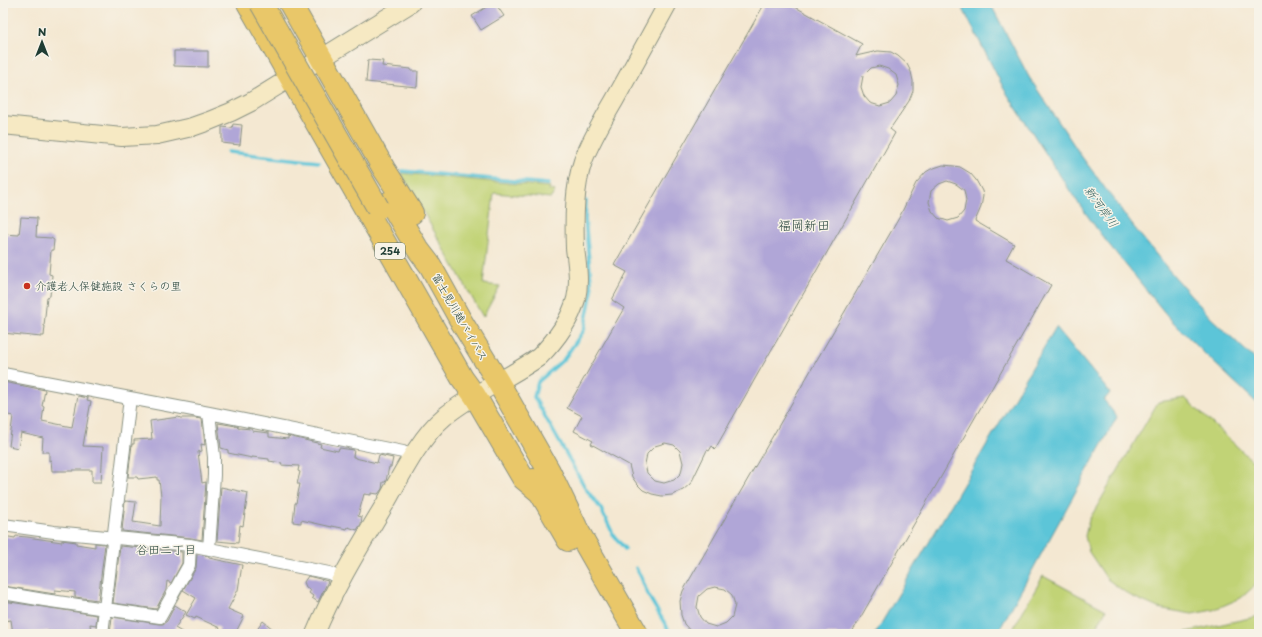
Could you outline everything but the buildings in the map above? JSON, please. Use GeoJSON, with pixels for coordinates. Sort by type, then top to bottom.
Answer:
{"type":"FeatureCollection","features":[{"type":"Feature","properties":{"kind":"highway","name":"254"},"geometry":{"type":"LineString","coordinates":[[248,3],[462,378],[486,390],[523,478],[541,493],[622,634]]}},
{"type":"Feature","properties":{"kind":"highway","name":"富士見川越バイパス"},"geometry":{"type":"LineString","coordinates":[[261,3],[384,205],[430,265],[461,321],[486,390]]}},
{"type":"Feature","properties":{"kind":"highway","name":"富士見川越バイパス"},"geometry":{"type":"LineString","coordinates":[[277,3],[384,205],[486,390],[549,472],[578,531],[637,634]]}},
{"type":"Feature","properties":{"kind":"highway","name":"254"},"geometry":{"type":"LineString","coordinates":[[290,3],[384,168],[459,293],[461,321]]}},
{"type":"Feature","properties":{"kind":"highway"},"geometry":{"type":"LineString","coordinates":[[549,472],[580,508],[652,634]]}},
{"type":"Feature","properties":{"kind":"street"},"geometry":{"type":"LineString","coordinates":[[3,125],[122,137],[157,135],[192,127],[231,112],[251,102],[411,3]]}},
{"type":"Feature","properties":{"kind":"street"},"geometry":{"type":"LineString","coordinates":[[315,634],[330,599],[360,544],[413,456],[434,426],[455,408],[539,357],[557,336],[571,312],[576,299],[578,272],[575,247],[575,199],[578,177],[596,134],[668,3]]}},
{"type":"Feature","properties":{"kind":"street"},"geometry":{"type":"LineString","coordinates":[[3,374],[209,412],[403,452],[413,456]]}},
{"type":"Feature","properties":{"kind":"street"},"geometry":{"type":"LineString","coordinates":[[102,634],[130,398]]}},
{"type":"Feature","properties":{"kind":"street"},"geometry":{"type":"LineString","coordinates":[[209,412],[214,457],[209,549]]}},
{"type":"Feature","properties":{"kind":"street"},"geometry":{"type":"LineString","coordinates":[[3,525],[54,532],[190,545],[329,573],[342,579]]}},
{"type":"Feature","properties":{"kind":"street"},"geometry":{"type":"LineString","coordinates":[[3,593],[160,618],[189,565],[190,545]]}},
{"type":"Feature","properties":{"kind":"green space"},"geometry":{"type":"Polygon","coordinates":[[[401,173],[550,187],[549,190],[555,191],[551,198],[494,193],[483,284],[500,286],[483,317],[401,173]]]}},
{"type":"Feature","properties":{"kind":"green space"},"geometry":{"type":"Polygon","coordinates":[[[1185,398],[1259,467],[1259,582],[1241,598],[1213,610],[1192,614],[1158,608],[1129,595],[1107,579],[1089,552],[1085,536],[1089,520],[1158,402],[1185,398]]]}},
{"type":"Feature","properties":{"kind":"green space"},"geometry":{"type":"Polygon","coordinates":[[[1043,576],[1106,610],[1093,634],[1010,634],[1043,576]]]}},
{"type":"Feature","properties":{"kind":"green space"},"geometry":{"type":"Polygon","coordinates":[[[1259,616],[1259,634],[1177,634],[1259,616]]]}},
{"type":"Feature","properties":{"kind":"water","name":"新河岸川"},"geometry":{"type":"Polygon","coordinates":[[[960,3],[990,3],[1029,77],[1082,157],[1133,226],[1211,318],[1259,363],[1259,405],[1170,319],[1102,236],[1072,194],[1004,89],[960,3]]]}},
{"type":"Feature","properties":{"kind":"water"},"geometry":{"type":"Polygon","coordinates":[[[1056,327],[1110,393],[1104,400],[1117,417],[997,634],[875,634],[1056,327]]]}},
{"type":"Feature","properties":{"kind":"waterway"},"geometry":{"type":"LineString","coordinates":[[228,152],[319,162]]}},
{"type":"Feature","properties":{"kind":"waterway"},"geometry":{"type":"LineString","coordinates":[[402,171],[548,184]]}},
{"type":"Feature","properties":{"kind":"waterway"},"geometry":{"type":"LineString","coordinates":[[586,201],[585,219],[592,291],[584,330],[564,359],[538,382],[534,397],[586,489],[601,509],[614,536],[625,549]]}},
{"type":"Feature","properties":{"kind":"waterway"},"geometry":{"type":"LineString","coordinates":[[636,568],[648,595],[671,634]]}},
{"type":"Feature","properties":{"kind":"place","name":"介護老人保健施設 さくらの里"},"geometry":{"type":"Point","coordinates":[27,286]}},
{"type":"Feature","properties":{"kind":"district","name":"福岡新田"},"geometry":{"type":"Point","coordinates":[804,225]}},
{"type":"Feature","properties":{"kind":"district","name":"谷田二丁目"},"geometry":{"type":"Point","coordinates":[166,550]}}]}
